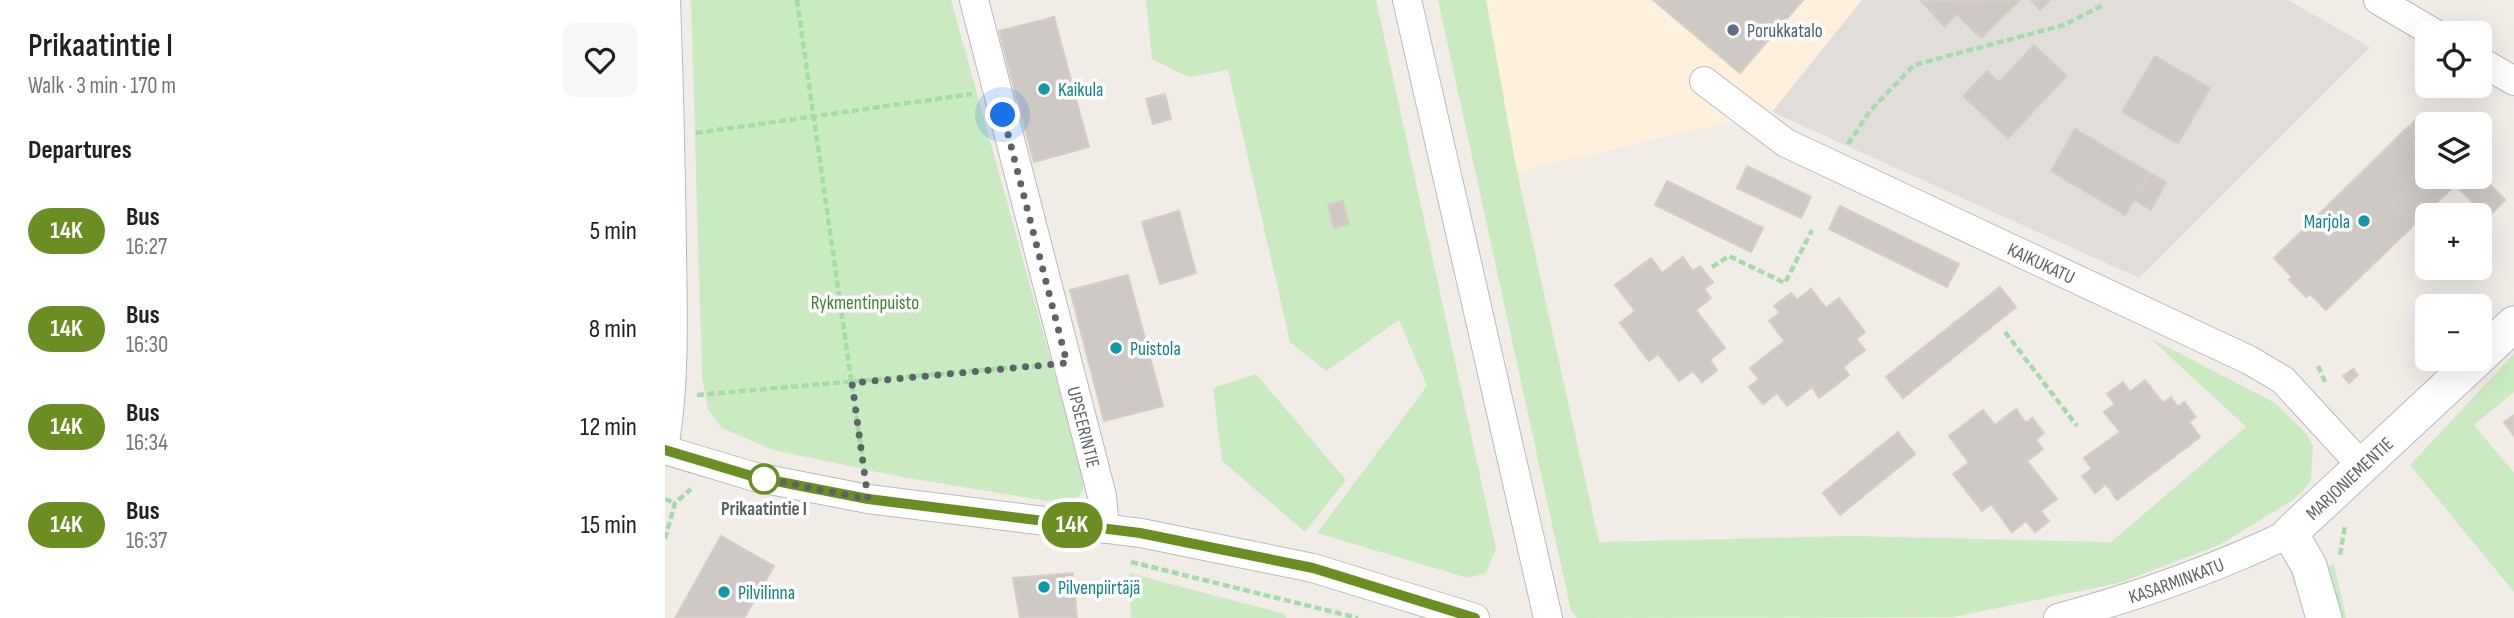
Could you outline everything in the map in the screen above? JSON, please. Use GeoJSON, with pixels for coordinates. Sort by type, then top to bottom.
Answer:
{"type":"FeatureCollection","features":[{"type":"Feature","properties":{"kind":"street"},"geometry":{"type":"LineString","coordinates":[[665,443],[672,392],[671,137],[666,0]]}},
{"type":"Feature","properties":{"kind":"street","name":"UPSEERINTIE"},"geometry":{"type":"LineString","coordinates":[[974,0],[1102,496],[1105,529]]}},
{"type":"Feature","properties":{"kind":"street"},"geometry":{"type":"LineString","coordinates":[[1407,0],[1548,618]]}},
{"type":"Feature","properties":{"kind":"street"},"geometry":{"type":"LineString","coordinates":[[2378,0],[2415,22]]}},
{"type":"Feature","properties":{"kind":"street"},"geometry":{"type":"LineString","coordinates":[[2492,68],[2514,81]]}},
{"type":"Feature","properties":{"kind":"street","name":"KAIKUKATU"},"geometry":{"type":"LineString","coordinates":[[1704,81],[1786,143],[2249,360],[2283,380],[2362,466]]}},
{"type":"Feature","properties":{"kind":"street","name":"MARJONIEMENTIE"},"geometry":{"type":"LineString","coordinates":[[2492,345],[2514,324]]}},
{"type":"Feature","properties":{"kind":"street","name":"MARJONIEMENTIE"},"geometry":{"type":"LineString","coordinates":[[2324,618],[2309,566],[2290,533],[2465,371]]}},
{"type":"Feature","properties":{"kind":"street"},"geometry":{"type":"LineString","coordinates":[[665,450],[755,477],[868,499],[1105,529],[1313,568],[1475,618]]}},
{"type":"Feature","properties":{"kind":"street","name":"KASARMINKATU"},"geometry":{"type":"LineString","coordinates":[[2058,618],[2138,596],[2219,567],[2290,533]]}},
{"type":"Feature","properties":{"kind":"path"},"geometry":{"type":"LineString","coordinates":[[797,0],[868,499]]}},
{"type":"Feature","properties":{"kind":"path"},"geometry":{"type":"LineString","coordinates":[[1833,165],[1870,111],[1914,65],[2064,25],[2105,4]]}},
{"type":"Feature","properties":{"kind":"path"},"geometry":{"type":"LineString","coordinates":[[671,137],[997,90]]}},
{"type":"Feature","properties":{"kind":"path"},"geometry":{"type":"LineString","coordinates":[[1712,267],[1730,256],[1785,283],[1812,230]]}},
{"type":"Feature","properties":{"kind":"path"},"geometry":{"type":"LineString","coordinates":[[2005,332],[2077,426]]}},
{"type":"Feature","properties":{"kind":"path"},"geometry":{"type":"LineString","coordinates":[[672,392],[717,395],[1067,363]]}},
{"type":"Feature","properties":{"kind":"path"},"geometry":{"type":"LineString","coordinates":[[665,499],[675,503],[665,539]]}},
{"type":"Feature","properties":{"kind":"shaded area"},"geometry":{"type":"Polygon","coordinates":[[[1486,0],[1862,0],[1772,112],[1517,172],[1486,0]]]}},
{"type":"Feature","properties":{"kind":"shaded area"},"geometry":{"type":"Polygon","coordinates":[[[1862,0],[2288,0],[2370,47],[2139,278],[1772,112],[1862,0]]]}},
{"type":"Feature","properties":{"kind":"green space","name":"Rykmentinpuisto"},"geometry":{"type":"Polygon","coordinates":[[[691,0],[951,0],[1083,477],[1083,490],[1076,501],[1060,503],[902,477],[773,450],[722,428],[708,410],[702,378],[691,0]]]}},
{"type":"Feature","properties":{"kind":"green space"},"geometry":{"type":"Polygon","coordinates":[[[1146,0],[1376,0],[1496,549],[1486,573],[1468,578],[1317,533],[1427,386],[1399,320],[1326,371],[1290,342],[1228,70],[1189,77],[1152,59],[1146,0]]]}},
{"type":"Feature","properties":{"kind":"green space"},"geometry":{"type":"Polygon","coordinates":[[[1438,0],[1486,0],[1517,172],[1599,542],[1851,536],[2111,542],[2246,427],[2150,338],[2275,403],[2306,433],[2313,446],[2311,479],[2308,485],[2293,500],[2221,544],[2119,583],[1953,617],[1577,618],[1571,610],[1438,0]]]}},
{"type":"Feature","properties":{"kind":"green space"},"geometry":{"type":"Polygon","coordinates":[[[2514,354],[2514,392],[2474,425],[2514,473],[2514,592],[2410,465],[2514,354]]]}},
{"type":"Feature","properties":{"kind":"green space"},"geometry":{"type":"Polygon","coordinates":[[[1256,374],[1346,480],[1305,532],[1222,461],[1213,388],[1256,374]]]}},
{"type":"Feature","properties":{"kind":"green space"},"geometry":{"type":"Polygon","coordinates":[[[2334,564],[2346,618],[2338,618],[2327,567],[2334,564]]]}},
{"type":"Feature","properties":{"kind":"green space"},"geometry":{"type":"Polygon","coordinates":[[[1129,573],[1285,614],[1286,618],[1131,618],[1129,573]]]}},
{"type":"Feature","properties":{"kind":"building","name":"Porukkatalo"},"geometry":{"type":"Polygon","coordinates":[[[1653,0],[1803,0],[1740,73],[1653,0]]]}},
{"type":"Feature","properties":{"kind":"building"},"geometry":{"type":"Polygon","coordinates":[[[2020,0],[1981,38],[1957,14],[1945,27],[1921,1],[2020,0]]]}},
{"type":"Feature","properties":{"kind":"building"},"geometry":{"type":"Polygon","coordinates":[[[2031,0],[2050,0],[2040,10],[2031,0]]]}},
{"type":"Feature","properties":{"kind":"building","name":"Kaikula"},"geometry":{"type":"Polygon","coordinates":[[[1054,17],[1089,147],[1034,162],[999,31],[1054,17]]]}},
{"type":"Feature","properties":{"kind":"building"},"geometry":{"type":"Polygon","coordinates":[[[2034,45],[2067,76],[2008,138],[1963,96],[1987,71],[1999,82],[2034,45]]]}},
{"type":"Feature","properties":{"kind":"building"},"geometry":{"type":"Polygon","coordinates":[[[2155,56],[2210,88],[2178,144],[2122,112],[2155,56]]]}},
{"type":"Feature","properties":{"kind":"building"},"geometry":{"type":"Polygon","coordinates":[[[1165,94],[1171,119],[1153,124],[1146,99],[1165,94]]]}},
{"type":"Feature","properties":{"kind":"building"},"geometry":{"type":"Polygon","coordinates":[[[2415,121],[2415,144],[2403,132],[2415,121]]]}},
{"type":"Feature","properties":{"kind":"building"},"geometry":{"type":"Polygon","coordinates":[[[2075,129],[2150,173],[2125,215],[2051,171],[2075,129]]]}},
{"type":"Feature","properties":{"kind":"building","name":"Marjola"},"geometry":{"type":"Polygon","coordinates":[[[2403,132],[2415,144],[2415,189],[2451,189],[2436,203],[2415,203],[2415,224],[2326,310],[2310,294],[2306,297],[2289,280],[2292,277],[2274,258],[2403,132]]]}},
{"type":"Feature","properties":{"kind":"building"},"geometry":{"type":"Polygon","coordinates":[[[1747,166],[1811,197],[1801,218],[1737,188],[1747,166]]]}},
{"type":"Feature","properties":{"kind":"building"},"geometry":{"type":"Polygon","coordinates":[[[2150,173],[2166,182],[2151,210],[2134,200],[2150,173]]]}},
{"type":"Feature","properties":{"kind":"building"},"geometry":{"type":"Polygon","coordinates":[[[1667,181],[1763,228],[1751,252],[1655,205],[1667,181]]]}},
{"type":"Feature","properties":{"kind":"building"},"geometry":{"type":"Polygon","coordinates":[[[2492,186],[2505,200],[2492,213],[2492,203],[2474,203],[2459,189],[2492,189],[2492,186]]]}},
{"type":"Feature","properties":{"kind":"building"},"geometry":{"type":"Polygon","coordinates":[[[1343,201],[1349,224],[1334,228],[1328,205],[1343,201]]]}},
{"type":"Feature","properties":{"kind":"building"},"geometry":{"type":"Polygon","coordinates":[[[1840,206],[1959,264],[1947,287],[1829,229],[1840,206]]]}},
{"type":"Feature","properties":{"kind":"building"},"geometry":{"type":"Polygon","coordinates":[[[1179,211],[1196,273],[1160,284],[1142,222],[1179,211]]]}},
{"type":"Feature","properties":{"kind":"building"},"geometry":{"type":"Polygon","coordinates":[[[1683,257],[1693,271],[1700,266],[1713,282],[1704,289],[1711,298],[1696,310],[1725,348],[1710,360],[1717,370],[1702,382],[1693,371],[1679,381],[1658,354],[1649,361],[1620,323],[1635,311],[1615,285],[1651,258],[1662,273],[1683,257]]]}},
{"type":"Feature","properties":{"kind":"building","name":"Puistola"},"geometry":{"type":"Polygon","coordinates":[[[1128,275],[1163,406],[1104,421],[1070,290],[1128,275]]]}},
{"type":"Feature","properties":{"kind":"building"},"geometry":{"type":"Polygon","coordinates":[[[2000,287],[2016,307],[1903,398],[1886,377],[2000,287]]]}},
{"type":"Feature","properties":{"kind":"building"},"geometry":{"type":"Polygon","coordinates":[[[1811,289],[1826,308],[1839,298],[1865,332],[1856,339],[1865,350],[1843,367],[1849,375],[1819,398],[1812,387],[1787,406],[1777,393],[1763,404],[1749,387],[1759,379],[1750,368],[1785,341],[1769,321],[1780,313],[1774,306],[1791,293],[1797,300],[1811,289]]]}},
{"type":"Feature","properties":{"kind":"building"},"geometry":{"type":"Polygon","coordinates":[[[2353,369],[2358,375],[2349,383],[2343,376],[2353,369]]]}},
{"type":"Feature","properties":{"kind":"building"},"geometry":{"type":"Polygon","coordinates":[[[2145,380],[2163,403],[2171,397],[2178,407],[2184,402],[2196,417],[2189,422],[2200,437],[2117,500],[2106,484],[2095,493],[2082,476],[2092,469],[2084,458],[2120,432],[2104,412],[2115,404],[2107,394],[2123,382],[2130,392],[2145,380]]]}},
{"type":"Feature","properties":{"kind":"building"},"geometry":{"type":"Polygon","coordinates":[[[2016,409],[2026,423],[2032,418],[2044,433],[2036,440],[2043,449],[2027,461],[2057,499],[2041,511],[2049,521],[2035,532],[2026,521],[2012,532],[1991,504],[1982,511],[1953,474],[1969,463],[1949,436],[1983,410],[1995,425],[2016,409]]]}},
{"type":"Feature","properties":{"kind":"building"},"geometry":{"type":"Polygon","coordinates":[[[2514,415],[2514,436],[2504,422],[2514,415]]]}},
{"type":"Feature","properties":{"kind":"building"},"geometry":{"type":"Polygon","coordinates":[[[1898,432],[1915,454],[1840,515],[1823,493],[1898,432]]]}},
{"type":"Feature","properties":{"kind":"building","name":"Pilvilinna"},"geometry":{"type":"Polygon","coordinates":[[[721,536],[774,566],[744,618],[675,618],[721,536]]]}},
{"type":"Feature","properties":{"kind":"building","name":"Pilvenpiirtäjä"},"geometry":{"type":"Polygon","coordinates":[[[1073,573],[1077,618],[1020,618],[1013,578],[1073,573]]]}},
{"type":"Feature","properties":{"kind":"bus line","name":"14K"},"geometry":{"type":"LineString","coordinates":[[665,450],[755,477],[868,499],[1140,533],[1313,568],[1475,618]]}},
{"type":"Feature","properties":{"kind":"place","name":"Porukkatalo"},"geometry":{"type":"Point","coordinates":[1733,30]}},
{"type":"Feature","properties":{"kind":"place","name":"Kaikula"},"geometry":{"type":"Point","coordinates":[1044,89]}},
{"type":"Feature","properties":{"kind":"place","name":"Marjola"},"geometry":{"type":"Point","coordinates":[2364,221]}},
{"type":"Feature","properties":{"kind":"place","name":"Puistola"},"geometry":{"type":"Point","coordinates":[1116,348]}},
{"type":"Feature","properties":{"kind":"place","name":"Prikaatintie I"},"geometry":{"type":"Point","coordinates":[764,479]}},
{"type":"Feature","properties":{"kind":"place","name":"Pilvenpiirtäjä"},"geometry":{"type":"Point","coordinates":[1044,587]}},
{"type":"Feature","properties":{"kind":"place","name":"Pilvilinna"},"geometry":{"type":"Point","coordinates":[724,592]}},
{"type":"Feature","properties":{"kind":"route"},"geometry":{"type":"LineString","coordinates":[[764,479],[755,477],[868,499],[852,383],[1067,363],[1003,115]]}}]}
